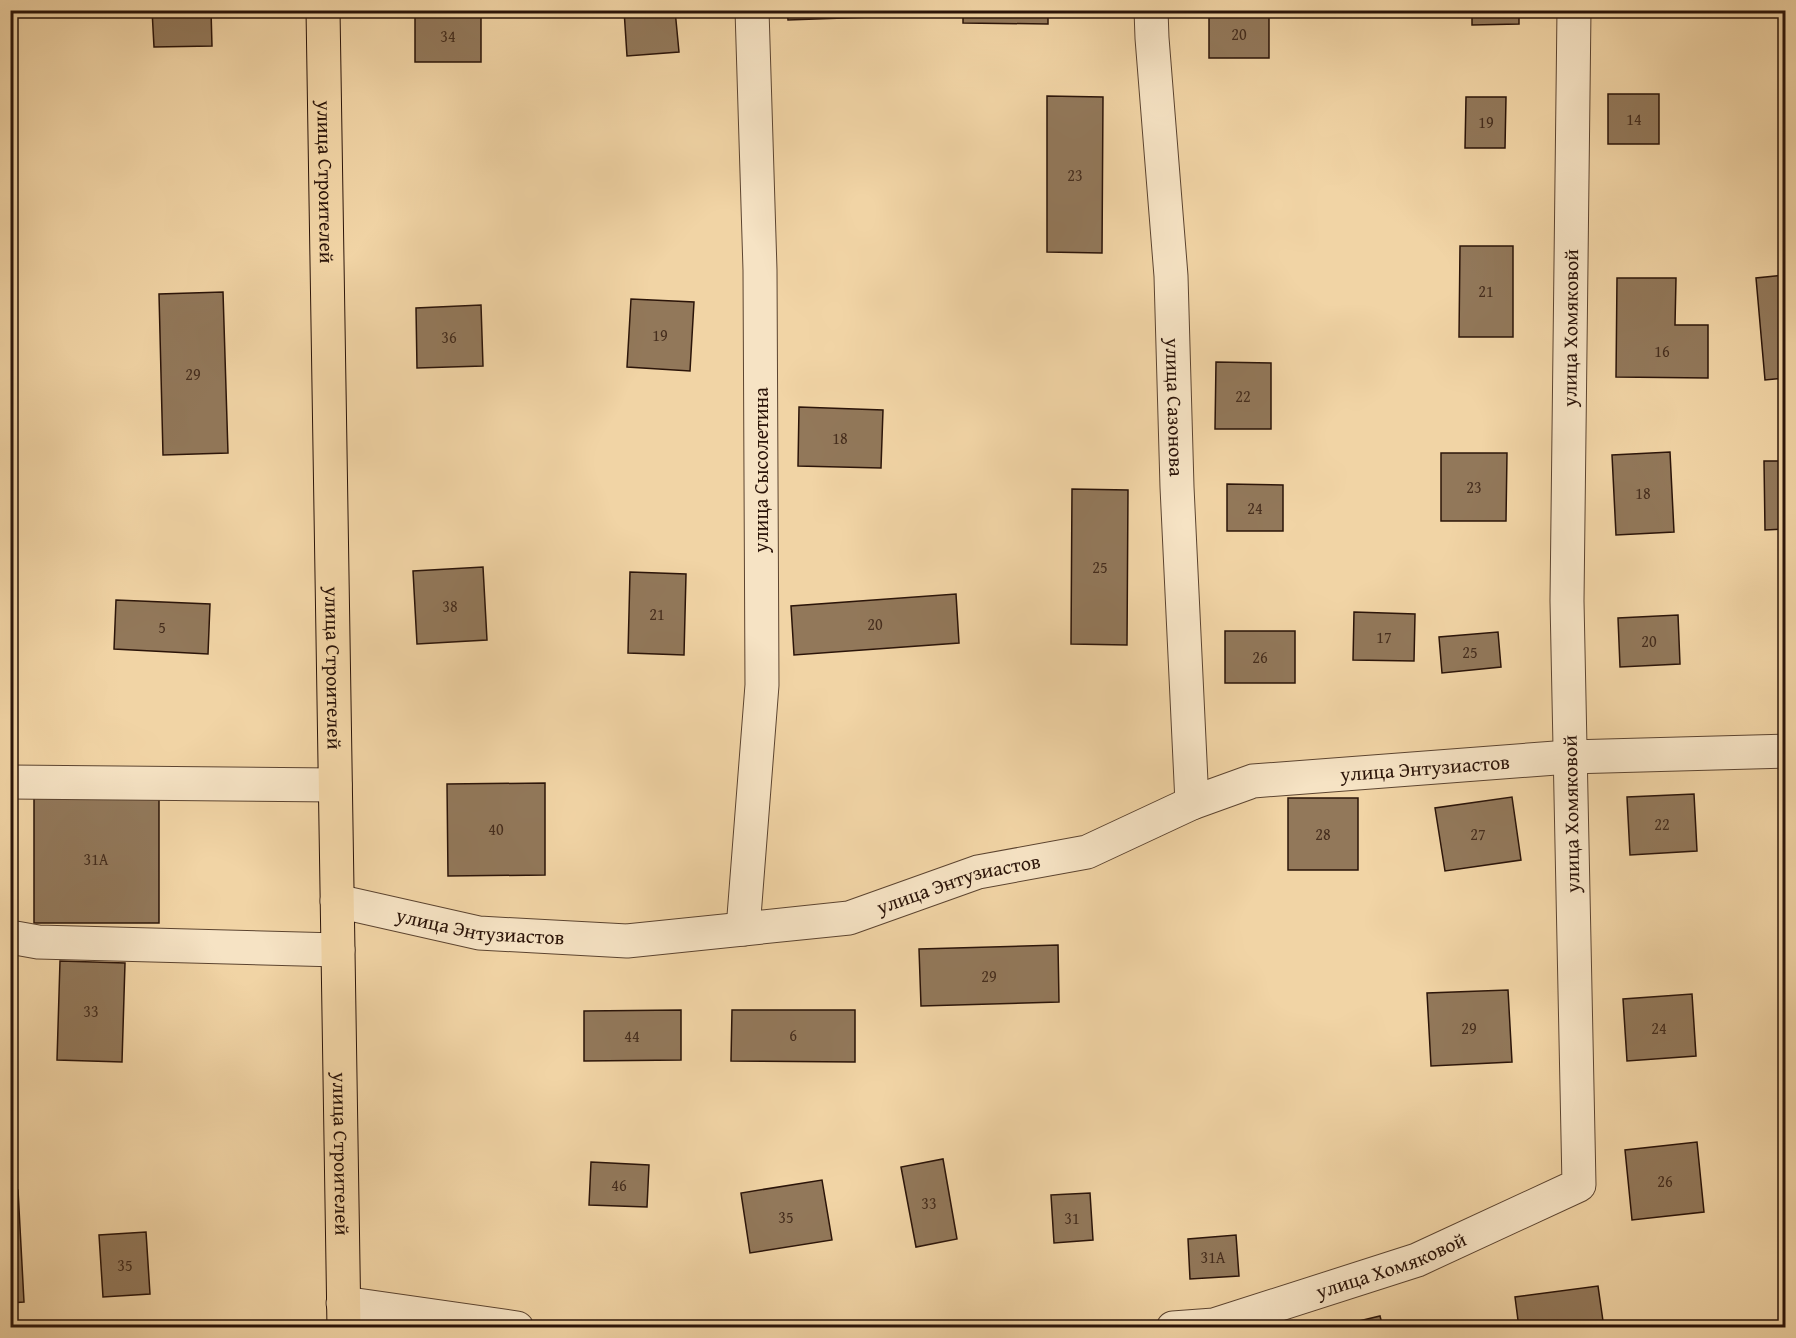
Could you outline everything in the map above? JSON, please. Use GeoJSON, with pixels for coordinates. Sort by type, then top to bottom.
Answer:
{"type":"FeatureCollection","features":[{"type":"Feature","properties":{"kind":"main road","name":"улица Строителей"},"geometry":{"type":"LineString","coordinates":[[323,10],[343,1315]]}},
{"type":"Feature","properties":{"kind":"street","name":"улица Сысолетина"},"geometry":{"type":"LineString","coordinates":[[743,929],[762,686],[760,270],[752,10]]}},
{"type":"Feature","properties":{"kind":"street","name":"улица Сазонова"},"geometry":{"type":"LineString","coordinates":[[1151,10],[1171,276],[1177,487],[1191,803]]}},
{"type":"Feature","properties":{"kind":"street","name":"улица Хомяковой"},"geometry":{"type":"LineString","coordinates":[[1173,1328],[1214,1325],[1417,1260],[1579,1185],[1567,601],[1574,10]]}},
{"type":"Feature","properties":{"kind":"street","name":"улица Энтузиастов"},"geometry":{"type":"LineString","coordinates":[[337,902],[479,933],[627,941],[849,918],[978,873],[1087,852],[1191,803],[1253,781],[1569,757],[1785,751]]}},
{"type":"Feature","properties":{"kind":"street"},"geometry":{"type":"LineString","coordinates":[[10,782],[335,785]]}},
{"type":"Feature","properties":{"kind":"street"},"geometry":{"type":"LineString","coordinates":[[10,937],[38,942],[338,950]]}},
{"type":"Feature","properties":{"kind":"street"},"geometry":{"type":"LineString","coordinates":[[343,1315],[517,1328]]}},
{"type":"Feature","properties":{"kind":"building"},"geometry":{"type":"Polygon","coordinates":[[[152,10],[211,10],[212,46],[154,47],[152,10]]]}},
{"type":"Feature","properties":{"kind":"building"},"geometry":{"type":"Polygon","coordinates":[[[415,10],[481,10],[481,62],[415,62],[415,10]]]}},
{"type":"Feature","properties":{"kind":"building"},"geometry":{"type":"Polygon","coordinates":[[[624,10],[675,10],[679,52],[627,56],[624,10]]]}},
{"type":"Feature","properties":{"kind":"building"},"geometry":{"type":"Polygon","coordinates":[[[787,10],[872,10],[872,17],[788,20],[787,10]]]}},
{"type":"Feature","properties":{"kind":"building"},"geometry":{"type":"Polygon","coordinates":[[[963,10],[1048,10],[1048,24],[963,23],[963,10]]]}},
{"type":"Feature","properties":{"kind":"building"},"geometry":{"type":"Polygon","coordinates":[[[1209,10],[1269,10],[1269,58],[1209,58],[1209,10]]]}},
{"type":"Feature","properties":{"kind":"building"},"geometry":{"type":"Polygon","coordinates":[[[1472,10],[1519,10],[1519,24],[1472,25],[1472,10]]]}},
{"type":"Feature","properties":{"kind":"building"},"geometry":{"type":"Polygon","coordinates":[[[1608,94],[1659,94],[1659,144],[1608,144],[1608,94]]]}},
{"type":"Feature","properties":{"kind":"building"},"geometry":{"type":"Polygon","coordinates":[[[1047,96],[1103,97],[1102,253],[1047,252],[1047,96]]]}},
{"type":"Feature","properties":{"kind":"building"},"geometry":{"type":"Polygon","coordinates":[[[1466,97],[1506,97],[1505,148],[1465,148],[1466,97]]]}},
{"type":"Feature","properties":{"kind":"building"},"geometry":{"type":"Polygon","coordinates":[[[1460,246],[1513,246],[1513,337],[1459,337],[1460,246]]]}},
{"type":"Feature","properties":{"kind":"building"},"geometry":{"type":"Polygon","coordinates":[[[1786,275],[1786,378],[1765,380],[1756,278],[1786,275]]]}},
{"type":"Feature","properties":{"kind":"building"},"geometry":{"type":"Polygon","coordinates":[[[1617,278],[1676,278],[1675,325],[1708,325],[1708,378],[1616,377],[1617,278]]]}},
{"type":"Feature","properties":{"kind":"building"},"geometry":{"type":"Polygon","coordinates":[[[223,292],[228,453],[163,455],[159,294],[223,292]]]}},
{"type":"Feature","properties":{"kind":"building"},"geometry":{"type":"Polygon","coordinates":[[[631,299],[694,302],[690,371],[627,367],[631,299]]]}},
{"type":"Feature","properties":{"kind":"building"},"geometry":{"type":"Polygon","coordinates":[[[481,305],[483,366],[417,368],[416,308],[481,305]]]}},
{"type":"Feature","properties":{"kind":"building"},"geometry":{"type":"Polygon","coordinates":[[[1216,362],[1271,363],[1271,429],[1215,429],[1216,362]]]}},
{"type":"Feature","properties":{"kind":"building"},"geometry":{"type":"Polygon","coordinates":[[[799,407],[883,410],[881,468],[798,466],[799,407]]]}},
{"type":"Feature","properties":{"kind":"building"},"geometry":{"type":"Polygon","coordinates":[[[1670,452],[1674,532],[1616,535],[1612,455],[1670,452]]]}},
{"type":"Feature","properties":{"kind":"building"},"geometry":{"type":"Polygon","coordinates":[[[1441,453],[1507,453],[1506,521],[1441,521],[1441,453]]]}},
{"type":"Feature","properties":{"kind":"building"},"geometry":{"type":"Polygon","coordinates":[[[1764,461],[1786,461],[1786,529],[1765,530],[1764,461]]]}},
{"type":"Feature","properties":{"kind":"building"},"geometry":{"type":"Polygon","coordinates":[[[1227,484],[1283,485],[1283,531],[1227,531],[1227,484]]]}},
{"type":"Feature","properties":{"kind":"building"},"geometry":{"type":"Polygon","coordinates":[[[1072,489],[1128,490],[1127,645],[1071,644],[1072,489]]]}},
{"type":"Feature","properties":{"kind":"building"},"geometry":{"type":"Polygon","coordinates":[[[483,567],[487,640],[417,644],[413,571],[483,567]]]}},
{"type":"Feature","properties":{"kind":"building"},"geometry":{"type":"Polygon","coordinates":[[[630,572],[686,574],[684,655],[628,653],[630,572]]]}},
{"type":"Feature","properties":{"kind":"building"},"geometry":{"type":"Polygon","coordinates":[[[956,594],[959,643],[794,655],[791,606],[956,594]]]}},
{"type":"Feature","properties":{"kind":"building"},"geometry":{"type":"Polygon","coordinates":[[[116,600],[210,604],[208,654],[114,649],[116,600]]]}},
{"type":"Feature","properties":{"kind":"building"},"geometry":{"type":"Polygon","coordinates":[[[1354,612],[1415,614],[1414,661],[1353,660],[1354,612]]]}},
{"type":"Feature","properties":{"kind":"building"},"geometry":{"type":"Polygon","coordinates":[[[1678,615],[1680,664],[1620,667],[1618,618],[1678,615]]]}},
{"type":"Feature","properties":{"kind":"building"},"geometry":{"type":"Polygon","coordinates":[[[1225,631],[1295,631],[1295,683],[1225,683],[1225,631]]]}},
{"type":"Feature","properties":{"kind":"building"},"geometry":{"type":"Polygon","coordinates":[[[1498,632],[1501,667],[1442,673],[1439,637],[1498,632]]]}},
{"type":"Feature","properties":{"kind":"building"},"geometry":{"type":"Polygon","coordinates":[[[545,783],[545,875],[448,876],[447,784],[545,783]]]}},
{"type":"Feature","properties":{"kind":"building"},"geometry":{"type":"Polygon","coordinates":[[[1694,794],[1697,851],[1630,855],[1627,797],[1694,794]]]}},
{"type":"Feature","properties":{"kind":"building"},"geometry":{"type":"Polygon","coordinates":[[[34,795],[159,796],[159,923],[34,923],[34,795]]]}},
{"type":"Feature","properties":{"kind":"building"},"geometry":{"type":"Polygon","coordinates":[[[1512,797],[1521,860],[1445,871],[1435,808],[1512,797]]]}},
{"type":"Feature","properties":{"kind":"building"},"geometry":{"type":"Polygon","coordinates":[[[1288,798],[1358,798],[1358,870],[1288,870],[1288,798]]]}},
{"type":"Feature","properties":{"kind":"building"},"geometry":{"type":"Polygon","coordinates":[[[1058,945],[1059,1002],[921,1006],[919,949],[1058,945]]]}},
{"type":"Feature","properties":{"kind":"building"},"geometry":{"type":"Polygon","coordinates":[[[60,961],[125,963],[122,1062],[57,1060],[60,961]]]}},
{"type":"Feature","properties":{"kind":"building"},"geometry":{"type":"Polygon","coordinates":[[[1508,990],[1512,1062],[1431,1066],[1427,993],[1508,990]]]}},
{"type":"Feature","properties":{"kind":"building"},"geometry":{"type":"Polygon","coordinates":[[[1692,994],[1696,1056],[1627,1061],[1623,999],[1692,994]]]}},
{"type":"Feature","properties":{"kind":"building"},"geometry":{"type":"Polygon","coordinates":[[[681,1010],[681,1060],[584,1061],[584,1011],[681,1010]]]}},
{"type":"Feature","properties":{"kind":"building"},"geometry":{"type":"Polygon","coordinates":[[[732,1010],[855,1010],[855,1062],[731,1061],[732,1010]]]}},
{"type":"Feature","properties":{"kind":"building"},"geometry":{"type":"Polygon","coordinates":[[[1697,1142],[1704,1212],[1632,1220],[1625,1150],[1697,1142]]]}},
{"type":"Feature","properties":{"kind":"building"},"geometry":{"type":"Polygon","coordinates":[[[943,1159],[957,1239],[916,1247],[901,1167],[943,1159]]]}},
{"type":"Feature","properties":{"kind":"building"},"geometry":{"type":"Polygon","coordinates":[[[591,1162],[649,1165],[647,1207],[589,1205],[591,1162]]]}},
{"type":"Feature","properties":{"kind":"building"},"geometry":{"type":"Polygon","coordinates":[[[822,1180],[832,1240],[750,1253],[741,1193],[822,1180]]]}},
{"type":"Feature","properties":{"kind":"building"},"geometry":{"type":"Polygon","coordinates":[[[18,1190],[24,1302],[10,1303],[10,1191],[18,1190]]]}},
{"type":"Feature","properties":{"kind":"building"},"geometry":{"type":"Polygon","coordinates":[[[1090,1193],[1093,1240],[1054,1243],[1051,1195],[1090,1193]]]}},
{"type":"Feature","properties":{"kind":"building"},"geometry":{"type":"Polygon","coordinates":[[[146,1232],[150,1294],[103,1297],[99,1235],[146,1232]]]}},
{"type":"Feature","properties":{"kind":"building"},"geometry":{"type":"Polygon","coordinates":[[[1236,1235],[1239,1276],[1190,1279],[1188,1239],[1236,1235]]]}},
{"type":"Feature","properties":{"kind":"building"},"geometry":{"type":"Polygon","coordinates":[[[1598,1286],[1604,1328],[1519,1328],[1515,1297],[1598,1286]]]}},
{"type":"Feature","properties":{"kind":"building"},"geometry":{"type":"Polygon","coordinates":[[[1380,1316],[1383,1328],[1330,1328],[1380,1316]]]}}]}
